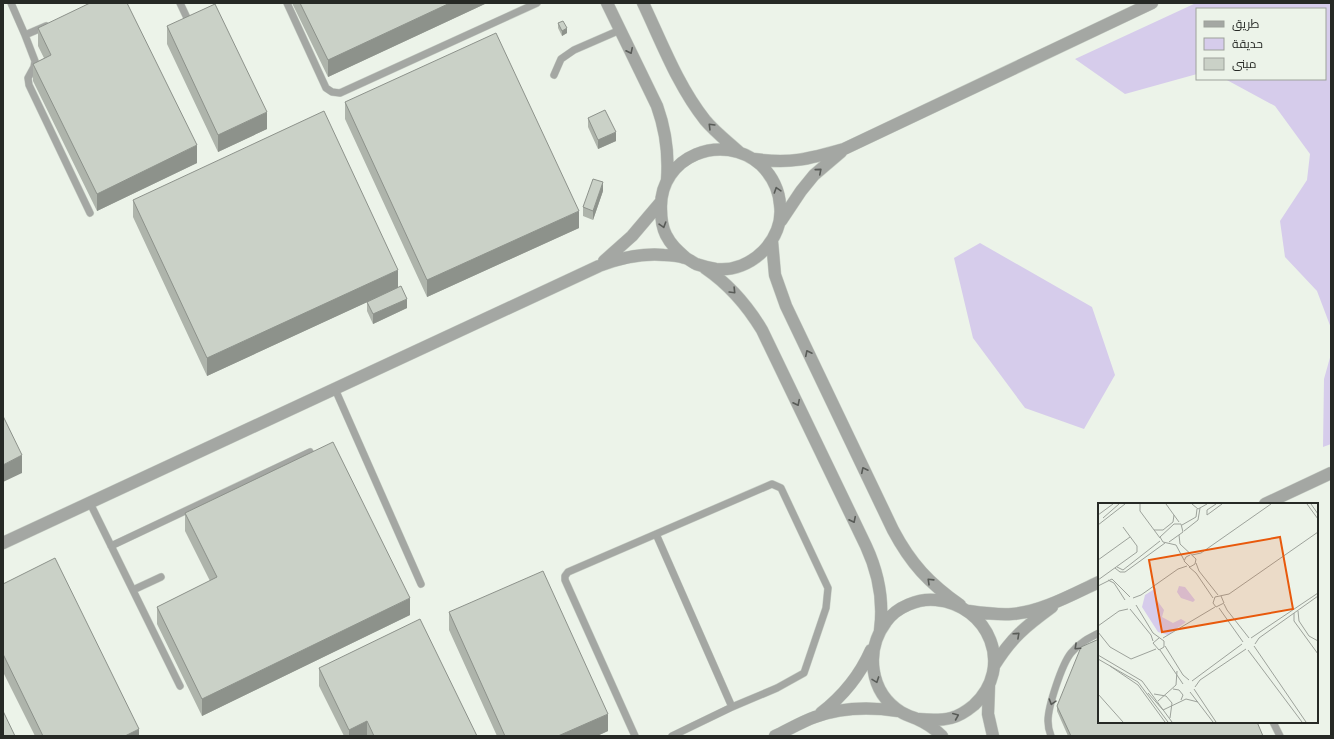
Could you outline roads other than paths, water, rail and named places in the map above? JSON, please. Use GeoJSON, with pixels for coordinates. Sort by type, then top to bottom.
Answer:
{"type":"FeatureCollection","features":[{"type":"Feature","properties":{"kind":"street"},"geometry":{"type":"LineString","coordinates":[[607,3],[657,106],[662,120],[668,150],[667,180]]}},
{"type":"Feature","properties":{"kind":"street"},"geometry":{"type":"LineString","coordinates":[[643,3],[681,84],[693,104],[706,121],[740,152],[754,159],[768,172],[777,188],[781,206],[779,225]]}},
{"type":"Feature","properties":{"kind":"street"},"geometry":{"type":"LineString","coordinates":[[754,159],[772,162],[790,162],[809,159],[844,149],[1152,3]]}},
{"type":"Feature","properties":{"kind":"street"},"geometry":{"type":"LineString","coordinates":[[686,258],[674,247],[666,234],[661,219],[660,203],[662,192],[667,180],[677,167],[691,156],[707,150],[724,149],[740,152]]}},
{"type":"Feature","properties":{"kind":"street"},"geometry":{"type":"LineString","coordinates":[[703,266],[718,269],[734,268],[749,262],[761,253],[772,241],[779,225],[793,202],[814,175],[844,149]]}},
{"type":"Feature","properties":{"kind":"street"},"geometry":{"type":"LineString","coordinates":[[599,266],[632,236],[660,203]]}},
{"type":"Feature","properties":{"kind":"street"},"geometry":{"type":"LineString","coordinates":[[772,241],[775,275],[786,306],[892,530],[902,548],[918,570],[943,593],[978,620],[986,630],[991,641],[994,654],[994,666],[989,684],[988,714],[992,736]]}},
{"type":"Feature","properties":{"kind":"street"},"geometry":{"type":"LineString","coordinates":[[3,543],[599,266],[620,258],[642,255],[664,254],[686,258],[703,266],[731,288],[753,315],[769,345],[873,562],[878,578],[882,613],[872,654],[872,668],[881,693],[900,711],[918,719],[942,736]]}},
{"type":"Feature","properties":{"kind":"street"},"geometry":{"type":"LineString","coordinates":[[1267,503],[1331,473]]}},
{"type":"Feature","properties":{"kind":"street"},"geometry":{"type":"LineString","coordinates":[[815,717],[831,705],[853,681],[867,659],[877,636],[887,620],[908,604],[921,600],[934,599],[947,601],[964,608],[996,614],[1013,614],[1027,612],[1062,599],[1098,582]]}},
{"type":"Feature","properties":{"kind":"street"},"geometry":{"type":"LineString","coordinates":[[994,666],[1012,639],[1062,599]]}},
{"type":"Feature","properties":{"kind":"street"},"geometry":{"type":"LineString","coordinates":[[918,719],[935,721],[957,716],[968,710],[980,699],[989,684]]}},
{"type":"Feature","properties":{"kind":"street"},"geometry":{"type":"LineString","coordinates":[[775,736],[815,717],[832,712],[866,708],[900,711]]}},
{"type":"Feature","properties":{"kind":"lane"},"geometry":{"type":"LineString","coordinates":[[11,3],[35,61],[34,67],[28,78],[30,85],[90,213]]}},
{"type":"Feature","properties":{"kind":"lane"},"geometry":{"type":"LineString","coordinates":[[180,3],[188,20]]}},
{"type":"Feature","properties":{"kind":"lane"},"geometry":{"type":"LineString","coordinates":[[287,3],[326,88],[332,92],[340,92],[537,3]]}},
{"type":"Feature","properties":{"kind":"lane"},"geometry":{"type":"LineString","coordinates":[[25,35],[53,23]]}},
{"type":"Feature","properties":{"kind":"lane"},"geometry":{"type":"LineString","coordinates":[[554,75],[561,59],[574,50],[620,30]]}},
{"type":"Feature","properties":{"kind":"lane"},"geometry":{"type":"LineString","coordinates":[[335,389],[421,584]]}},
{"type":"Feature","properties":{"kind":"lane"},"geometry":{"type":"LineString","coordinates":[[111,546],[310,452]]}},
{"type":"Feature","properties":{"kind":"lane"},"geometry":{"type":"LineString","coordinates":[[635,736],[565,580],[568,572],[772,484],[778,486],[781,488],[828,588],[826,608],[804,673],[777,688],[732,707],[672,736]]}},
{"type":"Feature","properties":{"kind":"lane"},"geometry":{"type":"LineString","coordinates":[[90,503],[180,686]]}},
{"type":"Feature","properties":{"kind":"lane"},"geometry":{"type":"LineString","coordinates":[[656,534],[732,707]]}},
{"type":"Feature","properties":{"kind":"lane"},"geometry":{"type":"LineString","coordinates":[[133,590],[161,576]]}},
{"type":"Feature","properties":{"kind":"lane"},"geometry":{"type":"LineString","coordinates":[[1051,736],[1048,728],[1048,714],[1066,660],[1076,647],[1083,641],[1098,634]]}},
{"type":"Feature","properties":{"kind":"lane"},"geometry":{"type":"LineString","coordinates":[[1274,723],[1280,736]]}}]}
